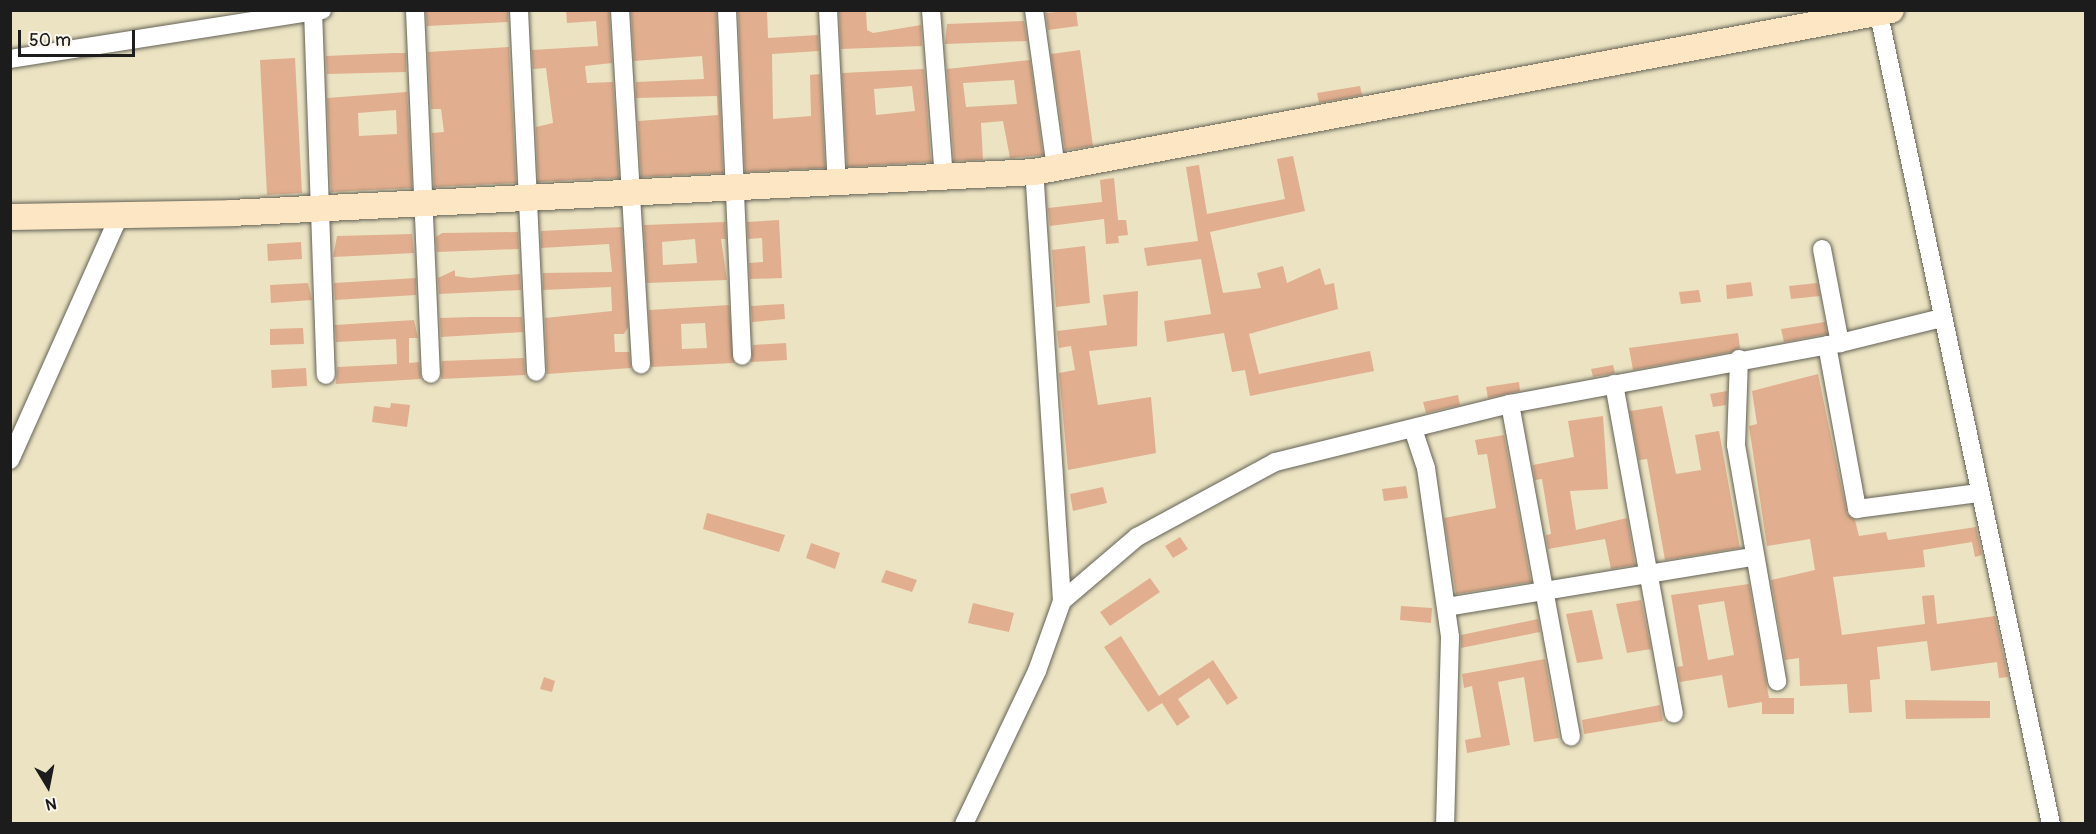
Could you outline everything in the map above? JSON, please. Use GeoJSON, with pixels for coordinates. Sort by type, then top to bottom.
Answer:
{"type":"FeatureCollection","features":[{"type":"Feature","properties":{"kind":"street"},"geometry":{"type":"LineString","coordinates":[[415,10],[431,374]]}},
{"type":"Feature","properties":{"kind":"street"},"geometry":{"type":"LineString","coordinates":[[519,10],[536,372]]}},
{"type":"Feature","properties":{"kind":"street"},"geometry":{"type":"LineString","coordinates":[[620,10],[641,364]]}},
{"type":"Feature","properties":{"kind":"street"},"geometry":{"type":"LineString","coordinates":[[727,10],[742,356]]}},
{"type":"Feature","properties":{"kind":"street"},"geometry":{"type":"LineString","coordinates":[[828,10],[837,186]]}},
{"type":"Feature","properties":{"kind":"street"},"geometry":{"type":"LineString","coordinates":[[931,10],[944,180]]}},
{"type":"Feature","properties":{"kind":"street"},"geometry":{"type":"LineString","coordinates":[[964,824],[1037,670],[1062,601],[1045,170],[1034,10]]}},
{"type":"Feature","properties":{"kind":"street"},"geometry":{"type":"LineString","coordinates":[[10,59],[316,11],[326,375]]}},
{"type":"Feature","properties":{"kind":"street"},"geometry":{"type":"LineString","coordinates":[[10,217],[118,218],[734,187],[837,186],[944,180],[1045,170],[1883,11],[1942,318],[2051,824]]}},
{"type":"Feature","properties":{"kind":"street"},"geometry":{"type":"LineString","coordinates":[[10,460],[118,218]]}},
{"type":"Feature","properties":{"kind":"street"},"geometry":{"type":"LineString","coordinates":[[1822,249],[1857,509],[1979,493]]}},
{"type":"Feature","properties":{"kind":"street"},"geometry":{"type":"LineString","coordinates":[[1062,601],[1137,537],[1275,462],[1510,404],[1739,359],[1834,344],[1942,318]]}},
{"type":"Feature","properties":{"kind":"street"},"geometry":{"type":"LineString","coordinates":[[1739,359],[1735,434],[1753,557],[1777,681]]}},
{"type":"Feature","properties":{"kind":"street"},"geometry":{"type":"LineString","coordinates":[[1614,384],[1674,714]]}},
{"type":"Feature","properties":{"kind":"street"},"geometry":{"type":"LineString","coordinates":[[1510,404],[1571,736]]}},
{"type":"Feature","properties":{"kind":"street"},"geometry":{"type":"LineString","coordinates":[[1413,429],[1426,468],[1447,607],[1451,679],[1445,824]]}},
{"type":"Feature","properties":{"kind":"street"},"geometry":{"type":"LineString","coordinates":[[1447,607],[1545,588],[1753,557]]}},
{"type":"Feature","properties":{"kind":"building"},"geometry":{"type":"Polygon","coordinates":[[[426,10],[508,10],[508,22],[427,26],[426,10]]]}},
{"type":"Feature","properties":{"kind":"building"},"geometry":{"type":"Polygon","coordinates":[[[566,10],[609,10],[612,63],[585,66],[587,83],[613,82],[619,178],[538,182],[536,127],[553,123],[546,68],[533,69],[532,50],[598,46],[596,21],[567,23],[566,10]]]}},
{"type":"Feature","properties":{"kind":"building"},"geometry":{"type":"Polygon","coordinates":[[[631,10],[716,10],[723,173],[641,177],[638,121],[718,115],[717,96],[636,98],[636,82],[704,79],[702,56],[634,61],[631,10]]]}},
{"type":"Feature","properties":{"kind":"building"},"geometry":{"type":"Polygon","coordinates":[[[738,10],[767,10],[768,38],[818,35],[819,51],[772,54],[773,119],[811,116],[810,75],[820,74],[825,168],[745,172],[738,10]]]}},
{"type":"Feature","properties":{"kind":"building"},"geometry":{"type":"Polygon","coordinates":[[[839,10],[866,10],[867,30],[873,33],[921,25],[922,46],[841,49],[839,10]]]}},
{"type":"Feature","properties":{"kind":"building"},"geometry":{"type":"Polygon","coordinates":[[[1076,10],[1078,26],[1048,30],[1046,13],[1076,10]]]}},
{"type":"Feature","properties":{"kind":"building"},"geometry":{"type":"Polygon","coordinates":[[[1024,21],[1027,41],[945,44],[947,24],[1024,21]]]}},
{"type":"Feature","properties":{"kind":"building"},"geometry":{"type":"Polygon","coordinates":[[[509,47],[516,183],[434,187],[432,133],[444,132],[441,109],[431,109],[428,52],[509,47]]]}},
{"type":"Feature","properties":{"kind":"building"},"geometry":{"type":"Polygon","coordinates":[[[1080,50],[1093,146],[1065,150],[1051,54],[1080,50]]]}},
{"type":"Feature","properties":{"kind":"building"},"geometry":{"type":"Polygon","coordinates":[[[406,53],[406,72],[327,74],[326,56],[406,53]]]}},
{"type":"Feature","properties":{"kind":"building"},"geometry":{"type":"Polygon","coordinates":[[[295,58],[302,193],[267,195],[260,60],[295,58]]]}},
{"type":"Feature","properties":{"kind":"building"},"geometry":{"type":"Polygon","coordinates":[[[1030,60],[1043,155],[1010,158],[1003,121],[981,123],[983,160],[954,161],[947,69],[1030,60]],[[1014,80],[963,83],[966,107],[1017,104],[1014,80]]]}},
{"type":"Feature","properties":{"kind":"building"},"geometry":{"type":"Polygon","coordinates":[[[924,69],[931,162],[847,167],[842,73],[924,69]],[[912,86],[874,89],[876,115],[915,111],[912,86]]]}},
{"type":"Feature","properties":{"kind":"building"},"geometry":{"type":"Polygon","coordinates":[[[1360,86],[1362,95],[1319,103],[1317,93],[1360,86]]]}},
{"type":"Feature","properties":{"kind":"building"},"geometry":{"type":"Polygon","coordinates":[[[407,92],[412,188],[331,192],[327,98],[407,92]],[[396,110],[358,113],[359,136],[397,134],[396,110]]]}},
{"type":"Feature","properties":{"kind":"building"},"geometry":{"type":"Polygon","coordinates":[[[1293,156],[1305,211],[1210,232],[1223,293],[1261,288],[1257,273],[1283,266],[1287,283],[1320,268],[1325,285],[1334,283],[1338,309],[1249,334],[1259,374],[1370,351],[1374,371],[1250,396],[1245,370],[1232,372],[1224,333],[1167,342],[1164,321],[1211,314],[1201,259],[1147,266],[1144,248],[1198,241],[1186,167],[1199,165],[1207,214],[1285,199],[1277,159],[1293,156]]]}},
{"type":"Feature","properties":{"kind":"building"},"geometry":{"type":"Polygon","coordinates":[[[1114,178],[1118,220],[1126,220],[1128,235],[1118,236],[1119,243],[1106,244],[1104,219],[1050,226],[1048,208],[1102,202],[1100,180],[1114,178]]]}},
{"type":"Feature","properties":{"kind":"building"},"geometry":{"type":"Polygon","coordinates":[[[779,220],[782,278],[750,279],[749,263],[763,262],[762,238],[748,239],[747,222],[779,220]]]}},
{"type":"Feature","properties":{"kind":"building"},"geometry":{"type":"Polygon","coordinates":[[[725,222],[726,239],[721,239],[727,280],[647,283],[644,225],[725,222]],[[695,239],[662,242],[663,265],[697,263],[695,239]]]}},
{"type":"Feature","properties":{"kind":"building"},"geometry":{"type":"Polygon","coordinates":[[[622,227],[628,327],[624,334],[614,334],[615,352],[629,352],[631,368],[547,374],[545,318],[612,311],[611,287],[543,290],[543,273],[612,272],[609,244],[541,248],[541,231],[622,227]]]}},
{"type":"Feature","properties":{"kind":"building"},"geometry":{"type":"Polygon","coordinates":[[[518,232],[519,249],[437,252],[436,237],[442,233],[518,232]]]}},
{"type":"Feature","properties":{"kind":"building"},"geometry":{"type":"Polygon","coordinates":[[[412,234],[414,253],[333,257],[337,236],[412,234]]]}},
{"type":"Feature","properties":{"kind":"building"},"geometry":{"type":"Polygon","coordinates":[[[301,242],[302,259],[268,261],[267,244],[301,242]]]}},
{"type":"Feature","properties":{"kind":"building"},"geometry":{"type":"Polygon","coordinates":[[[1085,246],[1090,303],[1056,307],[1052,250],[1085,246]]]}},
{"type":"Feature","properties":{"kind":"building"},"geometry":{"type":"Polygon","coordinates":[[[455,270],[455,276],[470,278],[520,274],[521,290],[439,294],[438,278],[455,270]]]}},
{"type":"Feature","properties":{"kind":"building"},"geometry":{"type":"Polygon","coordinates":[[[416,278],[416,295],[335,300],[334,283],[416,278]]]}},
{"type":"Feature","properties":{"kind":"building"},"geometry":{"type":"Polygon","coordinates":[[[1751,282],[1753,296],[1727,299],[1726,285],[1751,282]]]}},
{"type":"Feature","properties":{"kind":"building"},"geometry":{"type":"Polygon","coordinates":[[[308,283],[312,300],[271,303],[270,285],[308,283]]]}},
{"type":"Feature","properties":{"kind":"building"},"geometry":{"type":"Polygon","coordinates":[[[1817,283],[1820,296],[1791,299],[1789,286],[1817,283]]]}},
{"type":"Feature","properties":{"kind":"building"},"geometry":{"type":"Polygon","coordinates":[[[1699,290],[1701,302],[1681,304],[1679,292],[1699,290]]]}},
{"type":"Feature","properties":{"kind":"building"},"geometry":{"type":"Polygon","coordinates":[[[1138,291],[1137,346],[1089,351],[1098,405],[1151,397],[1156,453],[1068,470],[1059,373],[1075,370],[1071,346],[1059,348],[1057,331],[1107,325],[1103,295],[1138,291]]]}},
{"type":"Feature","properties":{"kind":"building"},"geometry":{"type":"Polygon","coordinates":[[[784,304],[785,319],[752,322],[751,306],[784,304]]]}},
{"type":"Feature","properties":{"kind":"building"},"geometry":{"type":"Polygon","coordinates":[[[729,305],[734,363],[651,367],[649,310],[729,305]],[[705,323],[681,324],[682,349],[707,348],[705,323]]]}},
{"type":"Feature","properties":{"kind":"building"},"geometry":{"type":"Polygon","coordinates":[[[522,317],[523,332],[441,337],[440,318],[522,317]]]}},
{"type":"Feature","properties":{"kind":"building"},"geometry":{"type":"Polygon","coordinates":[[[414,320],[418,338],[409,338],[409,363],[419,362],[421,379],[336,384],[337,367],[397,364],[396,339],[336,342],[335,325],[414,320]]]}},
{"type":"Feature","properties":{"kind":"building"},"geometry":{"type":"Polygon","coordinates":[[[1825,322],[1827,334],[1784,342],[1781,329],[1825,322]]]}},
{"type":"Feature","properties":{"kind":"building"},"geometry":{"type":"Polygon","coordinates":[[[303,328],[304,344],[270,345],[270,329],[303,328]]]}},
{"type":"Feature","properties":{"kind":"building"},"geometry":{"type":"Polygon","coordinates":[[[1738,333],[1740,348],[1731,352],[1633,370],[1629,348],[1738,333]]]}},
{"type":"Feature","properties":{"kind":"building"},"geometry":{"type":"Polygon","coordinates":[[[786,343],[787,360],[751,362],[753,345],[786,343]]]}},
{"type":"Feature","properties":{"kind":"building"},"geometry":{"type":"Polygon","coordinates":[[[524,358],[525,375],[441,379],[442,361],[524,358]]]}},
{"type":"Feature","properties":{"kind":"building"},"geometry":{"type":"Polygon","coordinates":[[[1613,365],[1615,373],[1593,377],[1591,369],[1613,365]]]}},
{"type":"Feature","properties":{"kind":"building"},"geometry":{"type":"Polygon","coordinates":[[[306,368],[307,386],[272,388],[271,370],[306,368]]]}},
{"type":"Feature","properties":{"kind":"building"},"geometry":{"type":"Polygon","coordinates":[[[1818,374],[1847,514],[1855,520],[1859,536],[1886,532],[1888,540],[1976,527],[1982,555],[1975,557],[1972,542],[1923,550],[1925,567],[1833,577],[1842,635],[1925,624],[1922,596],[1934,595],[1937,624],[1995,616],[2008,677],[1999,678],[1997,662],[1931,671],[1927,641],[1877,647],[1880,679],[1870,680],[1872,712],[1849,713],[1847,684],[1800,686],[1799,658],[1785,660],[1771,580],[1815,570],[1810,539],[1767,546],[1749,426],[1757,424],[1752,391],[1818,374]]]}},
{"type":"Feature","properties":{"kind":"building"},"geometry":{"type":"Polygon","coordinates":[[[1519,382],[1520,391],[1488,398],[1486,387],[1519,382]]]}},
{"type":"Feature","properties":{"kind":"building"},"geometry":{"type":"Polygon","coordinates":[[[1727,391],[1726,405],[1713,407],[1710,394],[1727,391]]]}},
{"type":"Feature","properties":{"kind":"building"},"geometry":{"type":"Polygon","coordinates":[[[1458,395],[1460,405],[1426,413],[1423,402],[1458,395]]]}},
{"type":"Feature","properties":{"kind":"building"},"geometry":{"type":"Polygon","coordinates":[[[391,403],[410,405],[407,427],[372,422],[374,406],[390,408],[391,403]]]}},
{"type":"Feature","properties":{"kind":"building"},"geometry":{"type":"Polygon","coordinates":[[[1662,406],[1676,474],[1701,470],[1695,435],[1719,431],[1740,548],[1665,560],[1647,459],[1639,460],[1630,411],[1662,406]]]}},
{"type":"Feature","properties":{"kind":"building"},"geometry":{"type":"Polygon","coordinates":[[[1603,416],[1608,489],[1570,491],[1576,530],[1627,518],[1635,565],[1611,569],[1605,539],[1548,549],[1546,535],[1551,534],[1542,479],[1535,480],[1533,465],[1574,457],[1568,421],[1603,416]]]}},
{"type":"Feature","properties":{"kind":"building"},"geometry":{"type":"Polygon","coordinates":[[[1504,435],[1531,582],[1456,594],[1444,518],[1496,508],[1487,454],[1478,455],[1475,440],[1504,435]]]}},
{"type":"Feature","properties":{"kind":"building"},"geometry":{"type":"Polygon","coordinates":[[[1406,486],[1408,498],[1384,501],[1382,489],[1406,486]]]}},
{"type":"Feature","properties":{"kind":"building"},"geometry":{"type":"Polygon","coordinates":[[[1103,487],[1107,503],[1073,511],[1070,494],[1103,487]]]}},
{"type":"Feature","properties":{"kind":"building"},"geometry":{"type":"Polygon","coordinates":[[[707,513],[785,535],[779,552],[703,529],[707,513]]]}},
{"type":"Feature","properties":{"kind":"building"},"geometry":{"type":"Polygon","coordinates":[[[1180,537],[1188,549],[1173,558],[1165,546],[1180,537]]]}},
{"type":"Feature","properties":{"kind":"building"},"geometry":{"type":"Polygon","coordinates":[[[811,543],[840,553],[835,569],[806,558],[811,543]]]}},
{"type":"Feature","properties":{"kind":"building"},"geometry":{"type":"Polygon","coordinates":[[[886,570],[917,580],[912,592],[881,582],[886,570]]]}},
{"type":"Feature","properties":{"kind":"building"},"geometry":{"type":"Polygon","coordinates":[[[1150,578],[1160,592],[1110,626],[1100,612],[1150,578]]]}},
{"type":"Feature","properties":{"kind":"building"},"geometry":{"type":"Polygon","coordinates":[[[1749,584],[1769,698],[1794,698],[1794,714],[1762,714],[1762,702],[1728,708],[1722,675],[1680,682],[1677,667],[1683,666],[1671,595],[1749,584]],[[1724,601],[1698,605],[1708,660],[1734,655],[1724,601]]]}},
{"type":"Feature","properties":{"kind":"building"},"geometry":{"type":"Polygon","coordinates":[[[1641,600],[1651,649],[1627,653],[1616,604],[1641,600]]]}},
{"type":"Feature","properties":{"kind":"building"},"geometry":{"type":"Polygon","coordinates":[[[973,603],[1014,613],[1009,632],[968,623],[973,603]]]}},
{"type":"Feature","properties":{"kind":"building"},"geometry":{"type":"Polygon","coordinates":[[[1401,606],[1432,608],[1431,623],[1400,620],[1401,606]]]}},
{"type":"Feature","properties":{"kind":"building"},"geometry":{"type":"Polygon","coordinates":[[[1592,610],[1603,659],[1577,663],[1566,614],[1592,610]]]}},
{"type":"Feature","properties":{"kind":"building"},"geometry":{"type":"Polygon","coordinates":[[[1538,619],[1540,632],[1461,648],[1461,635],[1538,619]]]}},
{"type":"Feature","properties":{"kind":"building"},"geometry":{"type":"Polygon","coordinates":[[[1121,636],[1159,696],[1213,660],[1238,698],[1227,705],[1209,678],[1178,699],[1190,717],[1177,726],[1162,703],[1148,712],[1104,647],[1121,636]]]}},
{"type":"Feature","properties":{"kind":"building"},"geometry":{"type":"Polygon","coordinates":[[[1545,659],[1559,738],[1534,742],[1524,677],[1498,682],[1510,745],[1467,753],[1465,740],[1481,737],[1472,686],[1464,688],[1462,674],[1545,659]]]}},
{"type":"Feature","properties":{"kind":"building"},"geometry":{"type":"Polygon","coordinates":[[[544,677],[555,681],[552,692],[540,689],[544,677]]]}},
{"type":"Feature","properties":{"kind":"building"},"geometry":{"type":"Polygon","coordinates":[[[1905,700],[1990,701],[1990,718],[1906,719],[1905,700]]]}},
{"type":"Feature","properties":{"kind":"building"},"geometry":{"type":"Polygon","coordinates":[[[1660,705],[1663,721],[1584,734],[1582,720],[1660,705]]]}}]}
